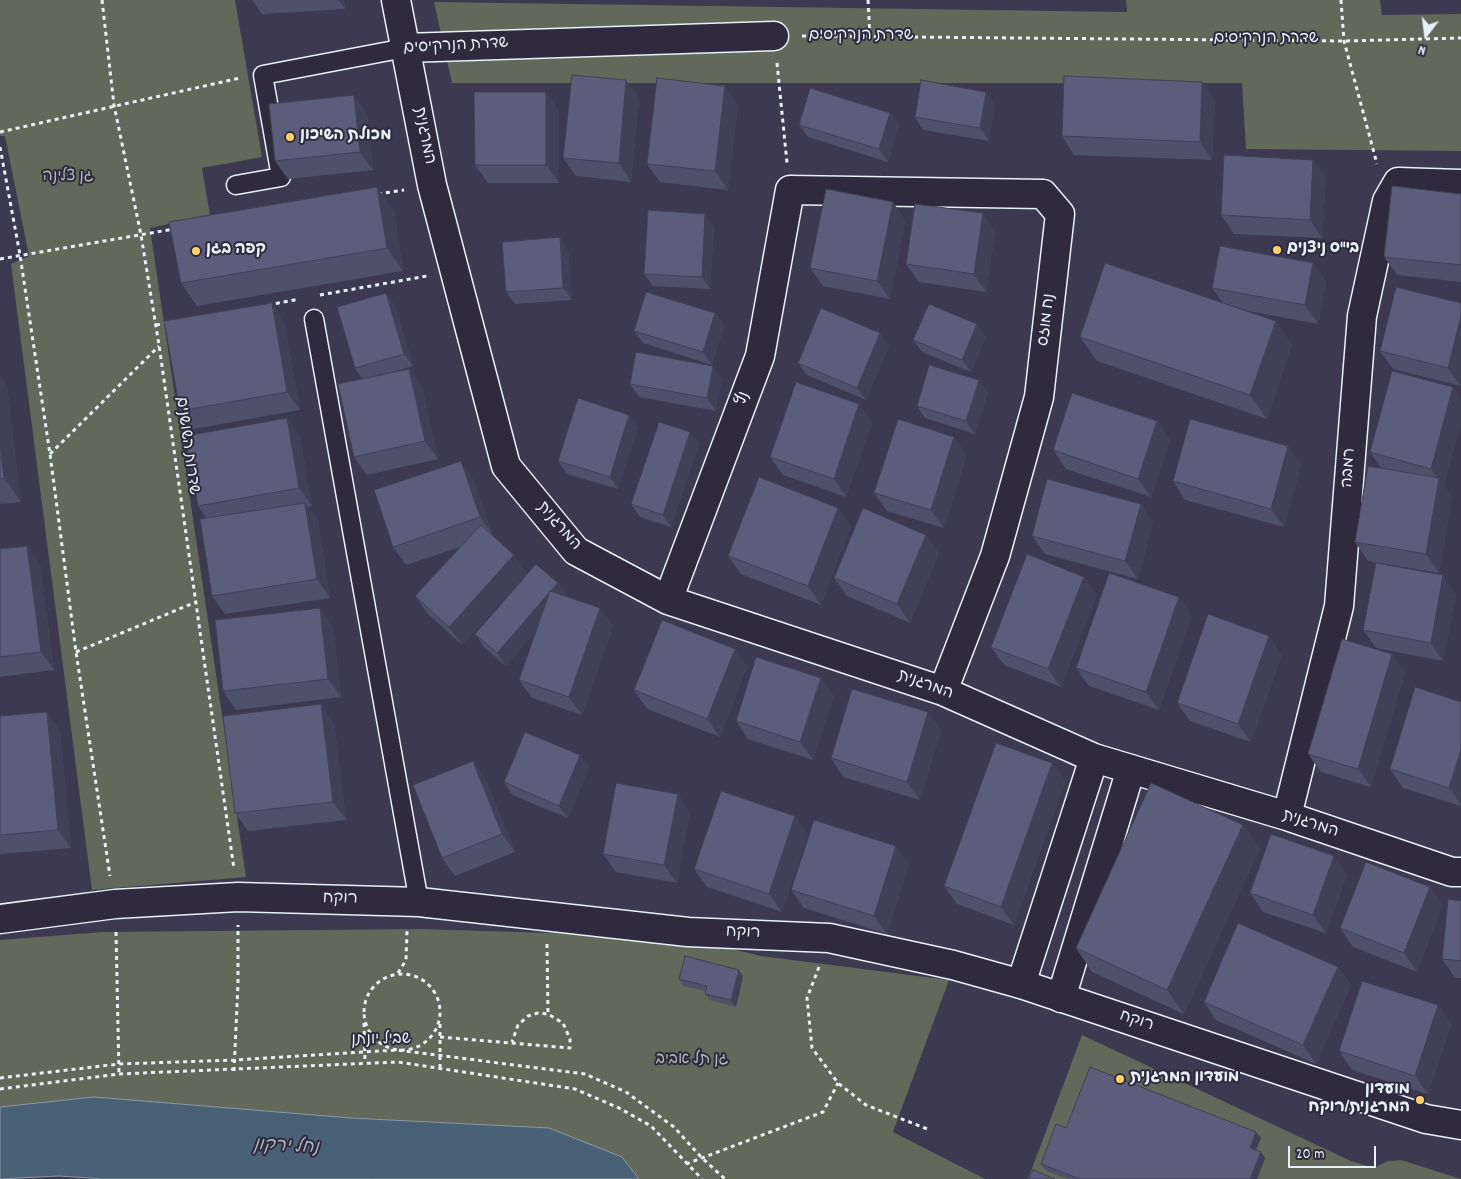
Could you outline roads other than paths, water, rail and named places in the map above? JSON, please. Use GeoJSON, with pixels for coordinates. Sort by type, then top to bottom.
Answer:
{"type":"FeatureCollection","features":[{"type":"Feature","properties":{"kind":"street","name":"המרגנית"},"geometry":{"type":"LineString","coordinates":[[396,0],[432,185],[506,466],[576,551],[668,600],[943,692],[1094,758],[1287,816],[1452,872],[1461,872]]}},
{"type":"Feature","properties":{"kind":"street","name":"שדרת הנרקיסים"},"geometry":{"type":"LineString","coordinates":[[405,48],[774,36]]}},
{"type":"Feature","properties":{"kind":"street","name":"רמבה"},"geometry":{"type":"LineString","coordinates":[[1287,816],[1339,606],[1362,316],[1387,201],[1398,182],[1461,184]]}},
{"type":"Feature","properties":{"kind":"street","name":"נץ"},"geometry":{"type":"LineString","coordinates":[[668,600],[760,356],[790,190]]}},
{"type":"Feature","properties":{"kind":"street","name":"נח מוזס"},"geometry":{"type":"LineString","coordinates":[[790,190],[1044,194],[1060,214],[1039,398],[995,556],[943,692]]}},
{"type":"Feature","properties":{"kind":"street"},"geometry":{"type":"LineString","coordinates":[[1021,984],[1094,758]]}},
{"type":"Feature","properties":{"kind":"street"},"geometry":{"type":"LineString","coordinates":[[1061,998],[1131,769]]}},
{"type":"Feature","properties":{"kind":"street","name":"רוקח"},"geometry":{"type":"LineString","coordinates":[[0,919],[115,904],[238,897],[414,902],[688,932],[829,938],[954,965],[1021,984],[1426,1119],[1461,1125]]}},
{"type":"Feature","properties":{"kind":"lane","name":"שדרת הנרקיסים"},"geometry":{"type":"LineString","coordinates":[[236,185],[280,177],[263,75],[405,48]]}},
{"type":"Feature","properties":{"kind":"lane"},"geometry":{"type":"LineString","coordinates":[[314,319],[414,902]]}},
{"type":"Feature","properties":{"kind":"water","name":"נחל ירקון"},"geometry":{"type":"Polygon","coordinates":[[[94,1097],[351,1118],[549,1128],[622,1157],[639,1179],[104,1179],[59,1176],[0,1179],[0,1107],[94,1097]]]}},
{"type":"Feature","properties":{"kind":"place","name":"מכולת השיכון"},"geometry":{"type":"Point","coordinates":[290,137]}},
{"type":"Feature","properties":{"kind":"place","name":"בי\"ס ניצנים"},"geometry":{"type":"Point","coordinates":[1277,250]}},
{"type":"Feature","properties":{"kind":"place","name":"קפה בגן"},"geometry":{"type":"Point","coordinates":[196,251]}},
{"type":"Feature","properties":{"kind":"place","name":"מועדון המרגנית"},"geometry":{"type":"Point","coordinates":[1120,1079]}},
{"type":"Feature","properties":{"kind":"place","name":"מועדון המרגנית/רוקח"},"geometry":{"type":"Point","coordinates":[1420,1100]}},
{"type":"Feature","properties":{"kind":"park label","name":"גן צלינה"},"geometry":{"type":"Point","coordinates":[68,178]}},
{"type":"Feature","properties":{"kind":"park label","name":"גן תל אביב"},"geometry":{"type":"Point","coordinates":[692,1061]}}]}
